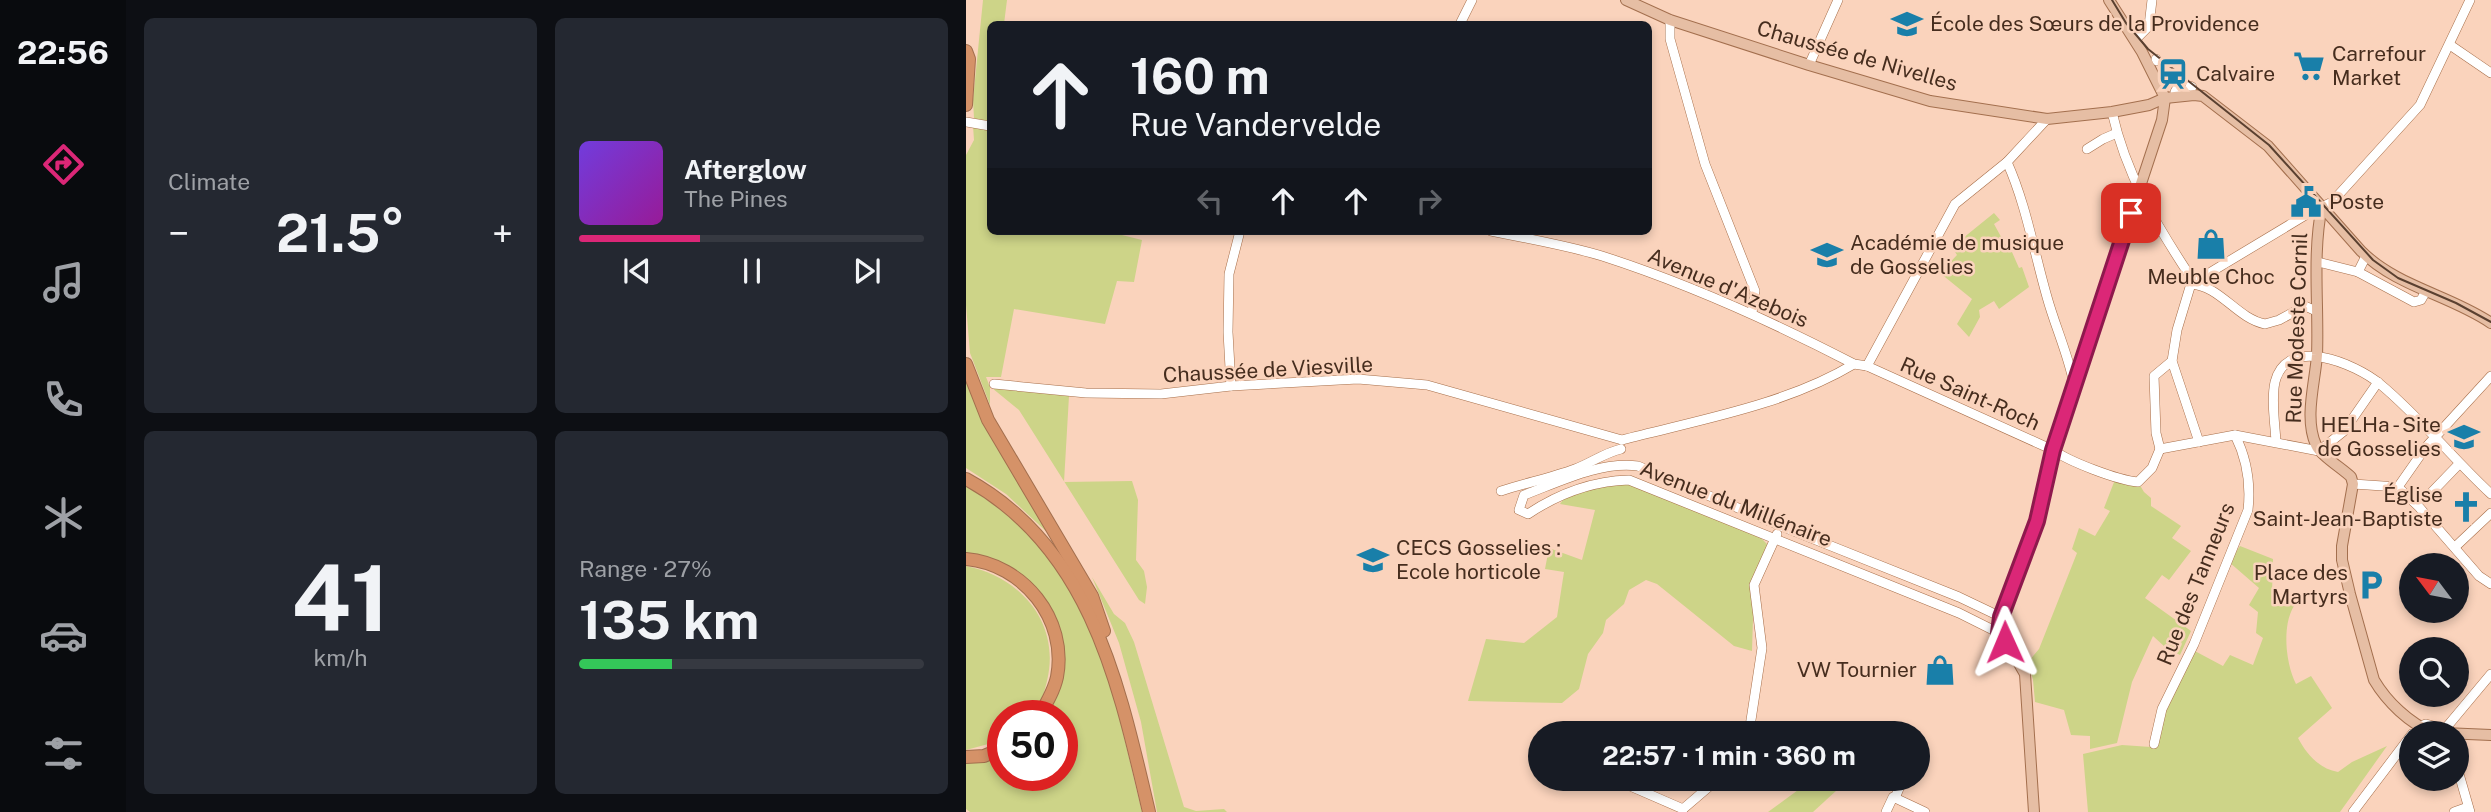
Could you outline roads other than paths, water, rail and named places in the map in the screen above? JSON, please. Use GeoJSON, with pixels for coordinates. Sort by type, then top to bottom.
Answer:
{"type":"FeatureCollection","features":[{"type":"Feature","properties":{"kind":"highway"},"geometry":{"type":"LineString","coordinates":[[966,51],[969,59],[966,103]]}},
{"type":"Feature","properties":{"kind":"highway"},"geometry":{"type":"LineString","coordinates":[[966,364],[988,420],[1091,596],[1104,626],[1104,645]]}},
{"type":"Feature","properties":{"kind":"highway"},"geometry":{"type":"LineString","coordinates":[[966,479],[1022,519],[1045,544],[1083,600],[1104,645],[1149,812]]}},
{"type":"Feature","properties":{"kind":"highway"},"geometry":{"type":"LineString","coordinates":[[966,559],[992,564],[1010,573],[1038,598],[1046,611],[1057,643],[1057,677],[1048,700]]}},
{"type":"Feature","properties":{"kind":"highway"},"geometry":{"type":"LineString","coordinates":[[966,757],[987,754]]}},
{"type":"Feature","properties":{"kind":"main road","name":"Chaussée de Nivelles"},"geometry":{"type":"LineString","coordinates":[[1626,0],[1670,20],[1930,101],[2047,118],[2147,106],[2170,95],[2201,96],[2268,146],[2322,206]]}},
{"type":"Feature","properties":{"kind":"main road"},"geometry":{"type":"LineString","coordinates":[[2034,812],[2025,674],[1999,633],[2001,617],[2031,539],[2053,450],[2074,386],[2075,365],[2170,95],[2109,0]]}},
{"type":"Feature","properties":{"kind":"main road"},"geometry":{"type":"LineString","coordinates":[[2322,206],[2366,256],[2388,273],[2467,309],[2491,323]]}},
{"type":"Feature","properties":{"kind":"main road","name":"Rue Modeste Cornil"},"geometry":{"type":"LineString","coordinates":[[2319,451],[2314,438],[2312,414],[2319,219],[2322,206]]}},
{"type":"Feature","properties":{"kind":"main road"},"geometry":{"type":"LineString","coordinates":[[2319,451],[2351,477],[2353,484],[2342,560],[2374,680],[2406,721]]}},
{"type":"Feature","properties":{"kind":"main road"},"geometry":{"type":"LineString","coordinates":[[2469,734],[2491,735]]}},
{"type":"Feature","properties":{"kind":"street"},"geometry":{"type":"LineString","coordinates":[[1462,21],[1472,0]]}},
{"type":"Feature","properties":{"kind":"street"},"geometry":{"type":"LineString","coordinates":[[1809,65],[1838,0]]}},
{"type":"Feature","properties":{"kind":"street"},"geometry":{"type":"LineString","coordinates":[[2135,40],[2149,26],[2152,0]]}},
{"type":"Feature","properties":{"kind":"street"},"geometry":{"type":"LineString","coordinates":[[2190,283],[2203,282],[2332,202],[2415,112],[2470,0]]}},
{"type":"Feature","properties":{"kind":"street"},"geometry":{"type":"LineString","coordinates":[[1670,20],[1670,39],[1705,164],[1755,291],[1752,313]]}},
{"type":"Feature","properties":{"kind":"street"},"geometry":{"type":"LineString","coordinates":[[2450,44],[2491,73]]}},
{"type":"Feature","properties":{"kind":"street"},"geometry":{"type":"LineString","coordinates":[[2170,95],[2187,85]]}},
{"type":"Feature","properties":{"kind":"street"},"geometry":{"type":"LineString","coordinates":[[2112,111],[2138,191],[2190,276],[2172,361],[2199,442]]}},
{"type":"Feature","properties":{"kind":"street"},"geometry":{"type":"LineString","coordinates":[[1867,366],[1955,204],[2007,162],[2047,118]]}},
{"type":"Feature","properties":{"kind":"street"},"geometry":{"type":"LineString","coordinates":[[966,122],[987,126]]}},
{"type":"Feature","properties":{"kind":"street"},"geometry":{"type":"LineString","coordinates":[[2087,149],[2117,133]]}},
{"type":"Feature","properties":{"kind":"street"},"geometry":{"type":"LineString","coordinates":[[2007,162],[2017,183],[2050,306],[2075,365]]}},
{"type":"Feature","properties":{"kind":"street"},"geometry":{"type":"LineString","coordinates":[[1231,387],[1229,274],[1239,235]]}},
{"type":"Feature","properties":{"kind":"street","name":"Avenue d'Azebois"},"geometry":{"type":"LineString","coordinates":[[1509,235],[1599,255],[1706,294],[1752,313],[1854,364],[1867,366]]}},
{"type":"Feature","properties":{"kind":"street"},"geometry":{"type":"LineString","coordinates":[[2358,272],[2366,256]]}},
{"type":"Feature","properties":{"kind":"street"},"geometry":{"type":"LineString","coordinates":[[2318,262],[2358,272],[2425,308]]}},
{"type":"Feature","properties":{"kind":"street"},"geometry":{"type":"LineString","coordinates":[[2203,282],[2258,323],[2279,320],[2305,306],[2316,311]]}},
{"type":"Feature","properties":{"kind":"street"},"geometry":{"type":"LineString","coordinates":[[2414,302],[2421,300],[2426,291]]}},
{"type":"Feature","properties":{"kind":"street"},"geometry":{"type":"LineString","coordinates":[[2276,442],[2275,384],[2279,373],[2299,356],[2316,356],[2344,364],[2378,382],[2491,494]]}},
{"type":"Feature","properties":{"kind":"street"},"geometry":{"type":"LineString","coordinates":[[2172,361],[2154,374],[2156,433],[2160,449],[2235,435],[2319,451],[2344,431],[2378,382]]}},
{"type":"Feature","properties":{"kind":"street"},"geometry":{"type":"LineString","coordinates":[[1501,491],[1562,474],[1588,464],[1621,445],[1774,399],[1836,375],[1854,364]]}},
{"type":"Feature","properties":{"kind":"street","name":"Rue Saint-Roch"},"geometry":{"type":"LineString","coordinates":[[1867,366],[2053,450],[2069,460],[2138,482],[2152,468],[2160,449]]}},
{"type":"Feature","properties":{"kind":"street"},"geometry":{"type":"LineString","coordinates":[[2398,486],[2435,437],[2491,376]]}},
{"type":"Feature","properties":{"kind":"street","name":"Chaussée de Viesville"},"geometry":{"type":"LineString","coordinates":[[994,384],[1086,393],[1161,394],[1358,379],[1427,385],[1621,445]]}},
{"type":"Feature","properties":{"kind":"street","name":"Rue des Tanneurs"},"geometry":{"type":"LineString","coordinates":[[2154,744],[2162,709],[2194,644],[2248,510],[2250,493],[2245,456],[2235,435]]}},
{"type":"Feature","properties":{"kind":"street"},"geometry":{"type":"LineString","coordinates":[[1621,445],[1629,480]]}},
{"type":"Feature","properties":{"kind":"street","name":"Avenue du Millénaire"},"geometry":{"type":"LineString","coordinates":[[1999,633],[1928,600],[1776,537],[1629,480],[1575,490],[1547,501],[1528,514],[1519,510],[1524,495],[1585,473],[1625,464],[1638,466],[2001,617]]}},
{"type":"Feature","properties":{"kind":"street"},"geometry":{"type":"LineString","coordinates":[[2431,493],[2459,464]]}},
{"type":"Feature","properties":{"kind":"street"},"geometry":{"type":"LineString","coordinates":[[2353,484],[2398,486],[2419,506],[2479,576],[2491,584]]}},
{"type":"Feature","properties":{"kind":"street"},"geometry":{"type":"LineString","coordinates":[[2455,547],[2491,513]]}},
{"type":"Feature","properties":{"kind":"street"},"geometry":{"type":"LineString","coordinates":[[1751,721],[1762,648],[1755,585],[1781,526]]}},
{"type":"Feature","properties":{"kind":"street"},"geometry":{"type":"LineString","coordinates":[[1928,600],[1933,587]]}},
{"type":"Feature","properties":{"kind":"street"},"geometry":{"type":"LineString","coordinates":[[2455,721],[2491,674]]}},
{"type":"Feature","properties":{"kind":"street"},"geometry":{"type":"LineString","coordinates":[[2353,812],[2399,751]]}},
{"type":"Feature","properties":{"kind":"street"},"geometry":{"type":"LineString","coordinates":[[1640,791],[1682,811],[1704,791]]}},
{"type":"Feature","properties":{"kind":"street"},"geometry":{"type":"LineString","coordinates":[[1886,812],[1898,791]]}},
{"type":"Feature","properties":{"kind":"street"},"geometry":{"type":"LineString","coordinates":[[2454,812],[2469,809],[2464,791]]}},
{"type":"Feature","properties":{"kind":"street"},"geometry":{"type":"LineString","coordinates":[[1895,798],[1925,812]]}},
{"type":"Feature","properties":{"kind":"tram line"},"geometry":{"type":"LineString","coordinates":[[2112,0],[2126,23],[2148,49],[2269,145],[2373,260],[2398,278],[2456,303],[2491,322]]}},
{"type":"Feature","properties":{"kind":"place","name":"École des Sœurs de la Providence"},"geometry":{"type":"Point","coordinates":[1907,24]}},
{"type":"Feature","properties":{"kind":"place","name":"Carrefour Market"},"geometry":{"type":"Point","coordinates":[2309,66]}},
{"type":"Feature","properties":{"kind":"place","name":"Calvaire"},"geometry":{"type":"Point","coordinates":[2173,74]}},
{"type":"Feature","properties":{"kind":"place","name":"Poste"},"geometry":{"type":"Point","coordinates":[2306,202]}},
{"type":"Feature","properties":{"kind":"place","name":"Meuble Choc"},"geometry":{"type":"Point","coordinates":[2211,244]}},
{"type":"Feature","properties":{"kind":"place","name":"Académie de musique de Gosselies"},"geometry":{"type":"Point","coordinates":[1827,255]}},
{"type":"Feature","properties":{"kind":"place","name":"HELHa - Site de Gosselies"},"geometry":{"type":"Point","coordinates":[2464,437]}},
{"type":"Feature","properties":{"kind":"place","name":"Église Saint-Jean-Baptiste"},"geometry":{"type":"Point","coordinates":[2466,507]}},
{"type":"Feature","properties":{"kind":"place","name":"CECS Gosselies : Ecole horticole"},"geometry":{"type":"Point","coordinates":[1373,560]}},
{"type":"Feature","properties":{"kind":"place","name":"Place des Martyrs"},"geometry":{"type":"Point","coordinates":[2371,585]}},
{"type":"Feature","properties":{"kind":"place","name":"VW Tournier"},"geometry":{"type":"Point","coordinates":[1940,670]}}]}
